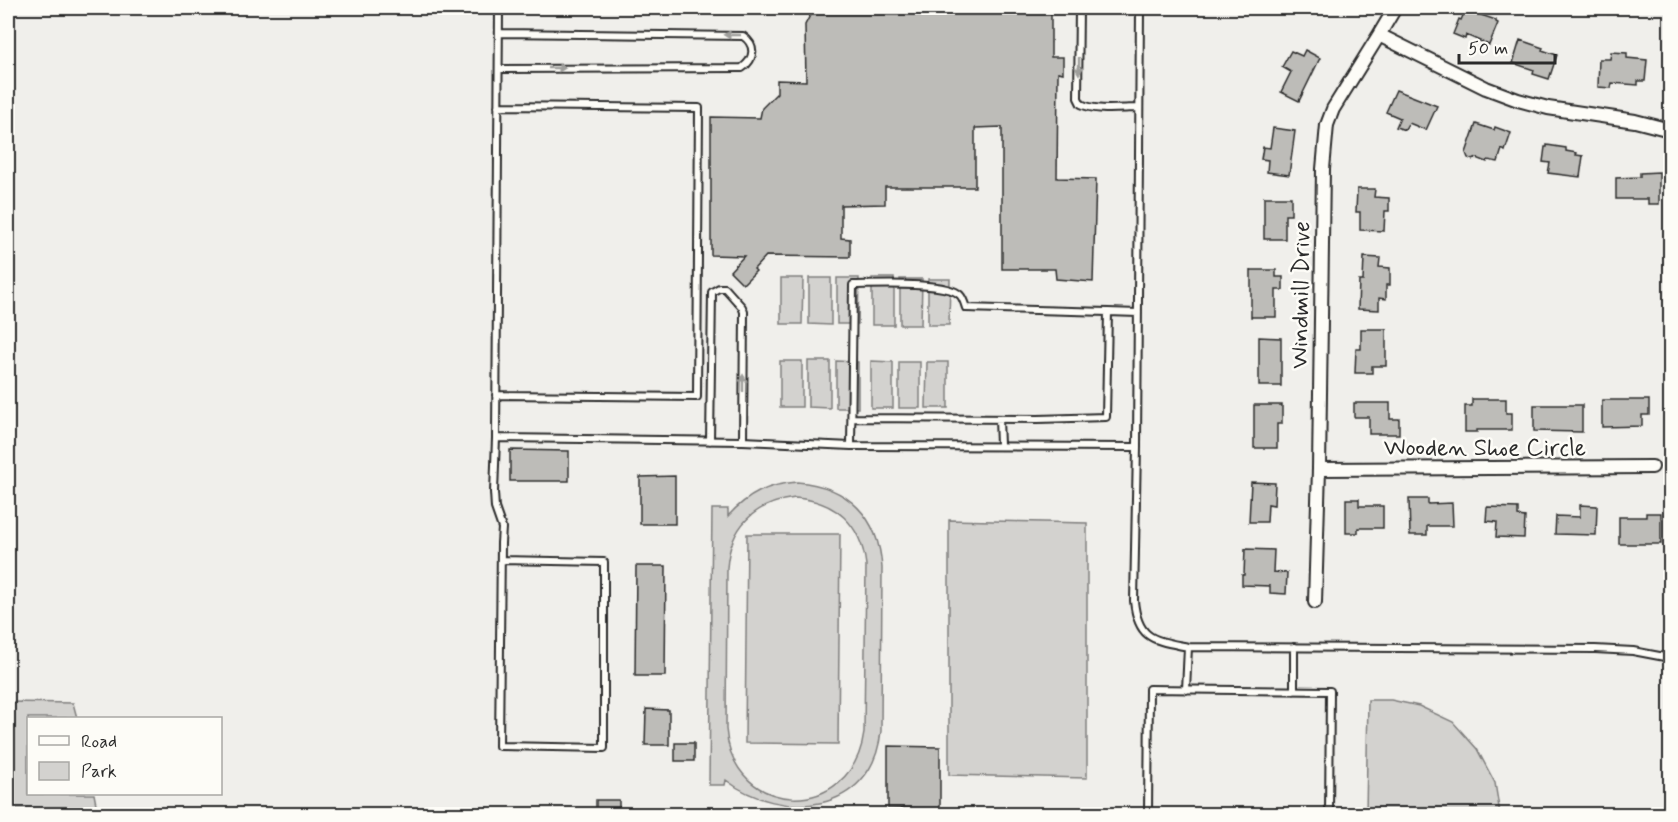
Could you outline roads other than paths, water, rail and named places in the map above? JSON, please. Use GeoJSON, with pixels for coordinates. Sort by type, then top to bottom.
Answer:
{"type":"FeatureCollection","features":[{"type":"Feature","properties":{"kind":"street","name":"Windmill Drive"},"geometry":{"type":"LineString","coordinates":[[1315,602],[1324,145],[1327,125],[1333,109],[1380,36],[1395,8]]}},
{"type":"Feature","properties":{"kind":"street"},"geometry":{"type":"LineString","coordinates":[[1380,36],[1486,88],[1518,100],[1548,108],[1635,121],[1671,130]]}},
{"type":"Feature","properties":{"kind":"street","name":"Wooden Shoe Circle"},"geometry":{"type":"LineString","coordinates":[[1319,469],[1652,467]]}},
{"type":"Feature","properties":{"kind":"lane"},"geometry":{"type":"LineString","coordinates":[[499,8],[494,492],[495,508],[502,528],[501,560],[499,746],[604,748],[604,562],[501,560]]}},
{"type":"Feature","properties":{"kind":"lane"},"geometry":{"type":"LineString","coordinates":[[1079,8],[1078,98],[1081,104],[1087,107],[1139,108]]}},
{"type":"Feature","properties":{"kind":"lane"},"geometry":{"type":"LineString","coordinates":[[1140,8],[1134,601],[1136,618],[1143,631],[1162,642],[1188,646],[1595,649],[1633,651],[1671,658]]}},
{"type":"Feature","properties":{"kind":"lane"},"geometry":{"type":"LineString","coordinates":[[499,33],[743,36],[750,41],[753,49],[748,64],[742,68],[499,69]]}},
{"type":"Feature","properties":{"kind":"lane"},"geometry":{"type":"LineString","coordinates":[[496,395],[697,397],[699,153],[699,108],[498,106]]}},
{"type":"Feature","properties":{"kind":"lane"},"geometry":{"type":"LineString","coordinates":[[851,446],[852,285],[947,288],[960,295],[966,308],[1138,313]]}},
{"type":"Feature","properties":{"kind":"lane"},"geometry":{"type":"LineString","coordinates":[[710,441],[712,292],[719,288],[725,288],[744,312],[743,441]]}},
{"type":"Feature","properties":{"kind":"lane"},"geometry":{"type":"LineString","coordinates":[[852,418],[1106,417],[1108,312]]}},
{"type":"Feature","properties":{"kind":"lane"},"geometry":{"type":"LineString","coordinates":[[999,419],[1000,445]]}},
{"type":"Feature","properties":{"kind":"lane"},"geometry":{"type":"LineString","coordinates":[[496,438],[743,441],[851,446],[1137,447]]}},
{"type":"Feature","properties":{"kind":"lane"},"geometry":{"type":"LineString","coordinates":[[1186,690],[1188,646]]}},
{"type":"Feature","properties":{"kind":"lane"},"geometry":{"type":"LineString","coordinates":[[1294,647],[1294,691]]}},
{"type":"Feature","properties":{"kind":"lane"},"geometry":{"type":"LineString","coordinates":[[1228,814],[1148,814],[1149,690],[1330,691],[1329,814]]}}]}
